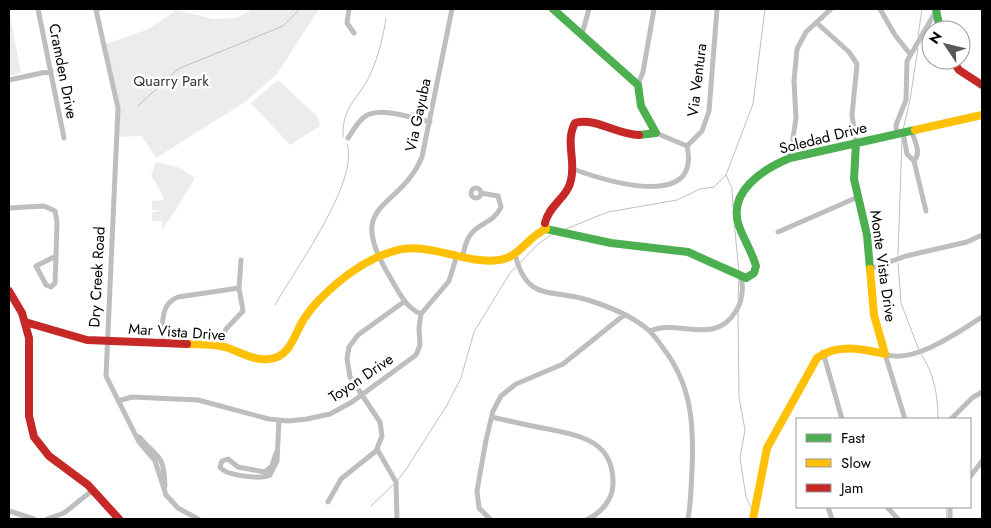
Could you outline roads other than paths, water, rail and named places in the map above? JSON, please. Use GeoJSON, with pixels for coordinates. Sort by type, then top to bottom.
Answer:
{"type":"FeatureCollection","features":[{"type":"Feature","properties":{"kind":"street","name":"Cramden Drive"},"geometry":{"type":"LineString","coordinates":[[38,9],[64,138]]}},
{"type":"Feature","properties":{"kind":"street","name":"Dry Creek Road"},"geometry":{"type":"LineString","coordinates":[[99,9],[96,10],[118,108],[106,376],[140,444],[155,461],[165,492],[178,508],[198,519]]}},
{"type":"Feature","properties":{"kind":"street"},"geometry":{"type":"LineString","coordinates":[[349,9],[347,23],[354,33]]}},
{"type":"Feature","properties":{"kind":"street","name":"Via Gayuba"},"geometry":{"type":"LineString","coordinates":[[421,314],[409,307],[405,302],[378,258],[372,240],[374,219],[383,203],[418,166],[425,148],[452,9]]}},
{"type":"Feature","properties":{"kind":"street"},"geometry":{"type":"LineString","coordinates":[[553,9],[638,86]]}},
{"type":"Feature","properties":{"kind":"street"},"geometry":{"type":"LineString","coordinates":[[582,34],[589,9]]}},
{"type":"Feature","properties":{"kind":"street"},"geometry":{"type":"LineString","coordinates":[[654,9],[643,72],[638,86],[641,106],[656,133]]}},
{"type":"Feature","properties":{"kind":"street","name":"Via Ventura"},"geometry":{"type":"LineString","coordinates":[[687,146],[702,131],[709,111],[717,9]]}},
{"type":"Feature","properties":{"kind":"street"},"geometry":{"type":"LineString","coordinates":[[790,158],[796,118],[794,90],[796,55],[802,37],[831,9]]}},
{"type":"Feature","properties":{"kind":"street"},"geometry":{"type":"LineString","coordinates":[[880,9],[895,35],[910,54]]}},
{"type":"Feature","properties":{"kind":"street"},"geometry":{"type":"LineString","coordinates":[[914,160],[918,154],[916,144],[896,125],[906,100],[910,54],[936,10]]}},
{"type":"Feature","properties":{"kind":"street"},"geometry":{"type":"LineString","coordinates":[[817,23],[849,52],[857,64],[852,115],[856,143]]}},
{"type":"Feature","properties":{"kind":"street"},"geometry":{"type":"LineString","coordinates":[[959,70],[982,85]]}},
{"type":"Feature","properties":{"kind":"street"},"geometry":{"type":"LineString","coordinates":[[9,80],[51,71]]}},
{"type":"Feature","properties":{"kind":"street"},"geometry":{"type":"LineString","coordinates":[[348,138],[360,121],[372,113],[385,113],[430,122]]}},
{"type":"Feature","properties":{"kind":"street","name":"Soledad Drive"},"geometry":{"type":"LineString","coordinates":[[751,276],[755,269],[755,263],[738,224],[736,208],[744,192],[758,176],[769,168],[790,158],[982,115]]}},
{"type":"Feature","properties":{"kind":"street"},"geometry":{"type":"LineString","coordinates":[[573,169],[600,179],[624,184],[668,185],[681,179],[686,172],[689,160],[687,146],[656,133],[634,135],[618,132],[589,122],[575,123],[570,131],[573,169],[567,191],[515,254],[522,274],[535,288],[551,294],[588,300],[624,315],[650,331],[676,367],[690,405],[693,434],[688,519]]}},
{"type":"Feature","properties":{"kind":"street"},"geometry":{"type":"LineString","coordinates":[[904,132],[908,156],[914,160],[926,211]]}},
{"type":"Feature","properties":{"kind":"street"},"geometry":{"type":"LineString","coordinates":[[906,146],[910,142],[916,144]]}},
{"type":"Feature","properties":{"kind":"street","name":"Monte Vista Drive"},"geometry":{"type":"LineString","coordinates":[[856,143],[853,176],[865,226],[874,315],[905,418]]}},
{"type":"Feature","properties":{"kind":"street"},"geometry":{"type":"LineString","coordinates":[[421,314],[450,281],[470,233],[501,207],[498,196],[481,194]]}},
{"type":"Feature","properties":{"kind":"street"},"geometry":{"type":"LineString","coordinates":[[778,232],[858,197]]}},
{"type":"Feature","properties":{"kind":"street"},"geometry":{"type":"LineString","coordinates":[[9,208],[44,206],[55,211],[57,222],[56,256],[55,283],[51,287],[46,285],[36,266],[56,256]]}},
{"type":"Feature","properties":{"kind":"street"},"geometry":{"type":"LineString","coordinates":[[546,216],[544,222],[546,229]]}},
{"type":"Feature","properties":{"kind":"street"},"geometry":{"type":"LineString","coordinates":[[532,235],[546,229],[595,240],[688,252],[741,277],[751,276]]}},
{"type":"Feature","properties":{"kind":"street"},"geometry":{"type":"LineString","coordinates":[[870,269],[906,256],[967,242],[982,235]]}},
{"type":"Feature","properties":{"kind":"street","name":"Mar Vista Drive"},"geometry":{"type":"LineString","coordinates":[[25,322],[77,338],[220,346],[260,360],[278,358],[287,351],[304,319],[321,297],[339,282],[392,251],[410,247],[492,260],[515,254]]}},
{"type":"Feature","properties":{"kind":"street"},"geometry":{"type":"LineString","coordinates":[[220,346],[226,329],[242,311],[240,288],[241,260]]}},
{"type":"Feature","properties":{"kind":"street"},"geometry":{"type":"LineString","coordinates":[[650,331],[665,327],[700,331],[724,325],[739,307],[742,294],[751,276]]}},
{"type":"Feature","properties":{"kind":"street"},"geometry":{"type":"LineString","coordinates":[[741,277],[742,294]]}},
{"type":"Feature","properties":{"kind":"street"},"geometry":{"type":"LineString","coordinates":[[162,344],[163,312],[171,300],[178,296],[240,288]]}},
{"type":"Feature","properties":{"kind":"street"},"geometry":{"type":"LineString","coordinates":[[9,291],[22,313],[29,342],[29,416],[34,437],[49,456],[93,490],[118,519]]}},
{"type":"Feature","properties":{"kind":"street"},"geometry":{"type":"LineString","coordinates":[[328,502],[341,479],[377,449],[382,436],[382,426],[349,372],[347,359],[349,346],[358,335],[405,302]]}},
{"type":"Feature","properties":{"kind":"street"},"geometry":{"type":"LineString","coordinates":[[22,313],[44,328]]}},
{"type":"Feature","properties":{"kind":"street","name":"Toyon Drive"},"geometry":{"type":"LineString","coordinates":[[118,401],[132,397],[198,400],[279,420],[296,420],[330,414],[362,395],[418,352],[421,314]]}},
{"type":"Feature","properties":{"kind":"street"},"geometry":{"type":"LineString","coordinates":[[490,519],[481,512],[477,500],[479,473],[492,416],[499,401],[508,389],[563,364],[624,315]]}},
{"type":"Feature","properties":{"kind":"street"},"geometry":{"type":"LineString","coordinates":[[753,519],[763,465],[771,439],[812,363],[824,352],[834,349],[854,349],[896,357],[918,353],[982,317]]}},
{"type":"Feature","properties":{"kind":"street"},"geometry":{"type":"LineString","coordinates":[[29,342],[33,333],[44,328]]}},
{"type":"Feature","properties":{"kind":"street"},"geometry":{"type":"LineString","coordinates":[[824,352],[842,418]]}},
{"type":"Feature","properties":{"kind":"street"},"geometry":{"type":"LineString","coordinates":[[952,418],[972,398],[982,392]]}},
{"type":"Feature","properties":{"kind":"street"},"geometry":{"type":"LineString","coordinates":[[492,416],[573,434],[590,440],[600,448],[611,466],[613,488],[601,511],[588,519]]}},
{"type":"Feature","properties":{"kind":"street"},"geometry":{"type":"LineString","coordinates":[[276,453],[272,466],[265,472],[238,467],[228,460],[222,461],[220,467],[224,472],[262,478],[270,475],[275,469],[279,420]]}},
{"type":"Feature","properties":{"kind":"street"},"geometry":{"type":"LineString","coordinates":[[377,449],[396,482],[397,519]]}},
{"type":"Feature","properties":{"kind":"street"},"geometry":{"type":"LineString","coordinates":[[971,475],[982,461]]}},
{"type":"Feature","properties":{"kind":"street"},"geometry":{"type":"LineString","coordinates":[[47,519],[64,513],[93,490]]}},
{"type":"Feature","properties":{"kind":"street"},"geometry":{"type":"LineString","coordinates":[[888,508],[898,519]]}},
{"type":"Feature","properties":{"kind":"street"},"geometry":{"type":"LineString","coordinates":[[9,511],[34,519]]}},
{"type":"Feature","properties":{"kind":"street"},"geometry":{"type":"LineString","coordinates":[[64,513],[68,519]]}},
{"type":"Feature","properties":{"kind":"waterway"},"geometry":{"type":"LineString","coordinates":[[138,106],[178,69],[283,26],[300,9]]}},
{"type":"Feature","properties":{"kind":"waterway"},"geometry":{"type":"LineString","coordinates":[[563,230],[608,212],[677,200],[700,189],[714,187],[726,175],[753,104],[765,9]]}},
{"type":"Feature","properties":{"kind":"waterway"},"geometry":{"type":"LineString","coordinates":[[918,36],[922,9]]}},
{"type":"Feature","properties":{"kind":"waterway"},"geometry":{"type":"LineString","coordinates":[[343,137],[344,120],[347,113],[371,74],[377,58],[386,18]]}},
{"type":"Feature","properties":{"kind":"waterway"},"geometry":{"type":"LineString","coordinates":[[903,130],[918,48]]}},
{"type":"Feature","properties":{"kind":"waterway"},"geometry":{"type":"LineString","coordinates":[[898,255],[902,139]]}},
{"type":"Feature","properties":{"kind":"waterway"},"geometry":{"type":"LineString","coordinates":[[275,305],[310,249],[335,202],[344,180],[348,160],[347,144]]}},
{"type":"Feature","properties":{"kind":"waterway"},"geometry":{"type":"LineString","coordinates":[[726,175],[732,188],[733,207]]}},
{"type":"Feature","properties":{"kind":"waterway"},"geometry":{"type":"LineString","coordinates":[[734,221],[739,272]]}},
{"type":"Feature","properties":{"kind":"waterway"},"geometry":{"type":"LineString","coordinates":[[520,263],[538,244],[553,234]]}},
{"type":"Feature","properties":{"kind":"waterway"},"geometry":{"type":"LineString","coordinates":[[898,263],[901,303],[919,350]]}},
{"type":"Feature","properties":{"kind":"waterway"},"geometry":{"type":"LineString","coordinates":[[397,481],[447,405],[461,378],[474,332],[510,273],[517,266]]}},
{"type":"Feature","properties":{"kind":"waterway"},"geometry":{"type":"LineString","coordinates":[[738,299],[739,278]]}},
{"type":"Feature","properties":{"kind":"waterway"},"geometry":{"type":"LineString","coordinates":[[738,311],[739,397],[745,430],[740,458],[746,497],[752,509]]}},
{"type":"Feature","properties":{"kind":"waterway"},"geometry":{"type":"LineString","coordinates":[[921,354],[929,369],[934,385],[938,418]]}},
{"type":"Feature","properties":{"kind":"waterway"},"geometry":{"type":"LineString","coordinates":[[371,506],[394,484]]}},
{"type":"Feature","properties":{"kind":"waterway"},"geometry":{"type":"LineString","coordinates":[[946,508],[947,519]]}},
{"type":"Feature","properties":{"kind":"park label","name":"Quarry Park"},"geometry":{"type":"Point","coordinates":[171,81]}}]}
